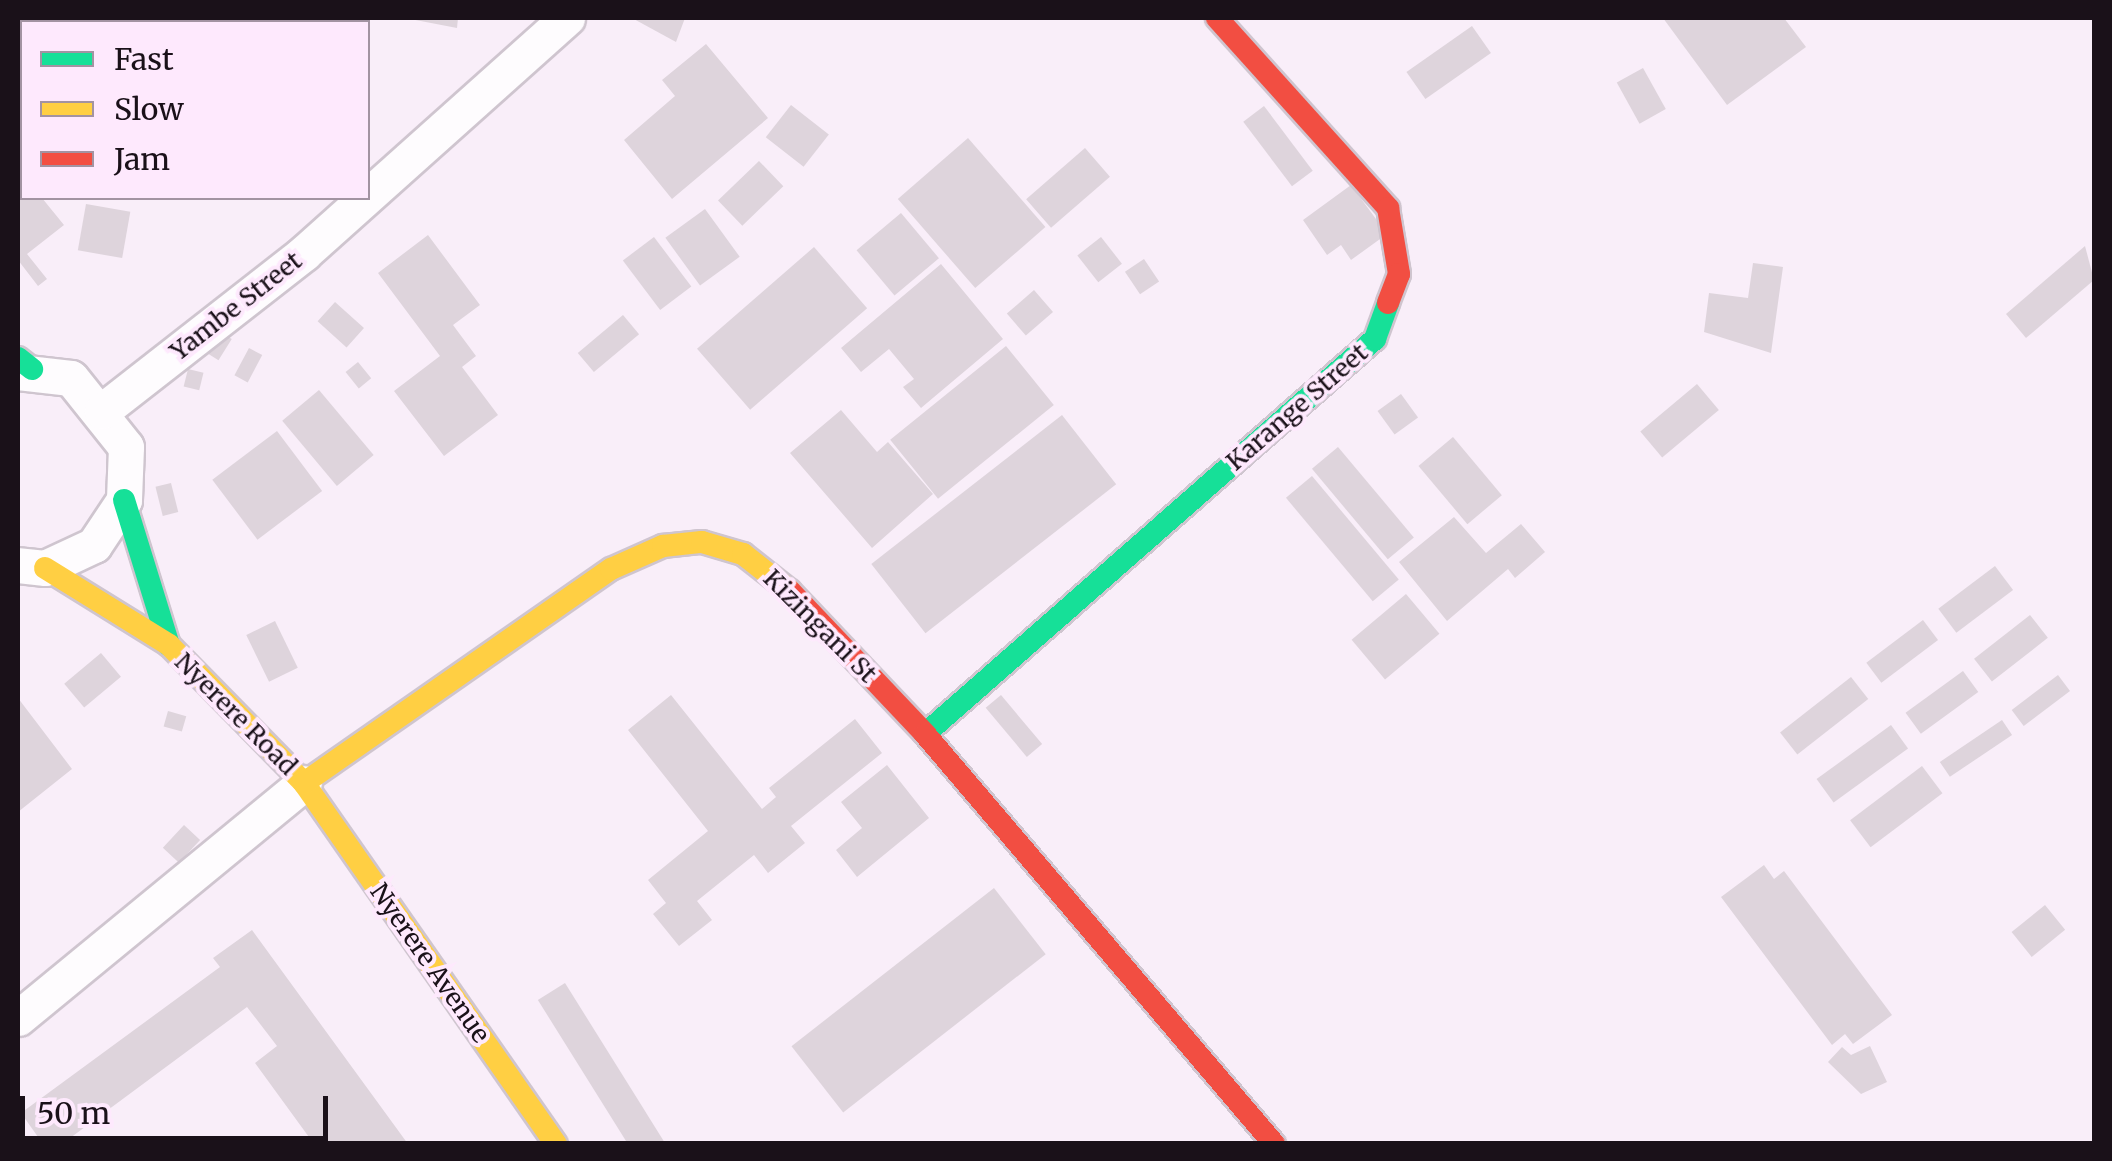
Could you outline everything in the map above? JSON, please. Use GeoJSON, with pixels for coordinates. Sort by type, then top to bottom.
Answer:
{"type":"FeatureCollection","features":[{"type":"Feature","properties":{"kind":"street","name":"Yambe Street"},"geometry":{"type":"LineString","coordinates":[[370,194],[567,18]]}},
{"type":"Feature","properties":{"kind":"street","name":"Karange Street"},"geometry":{"type":"LineString","coordinates":[[925,734],[1375,339],[1398,274],[1388,208],[1217,18]]}},
{"type":"Feature","properties":{"kind":"street","name":"Yambe Street"},"geometry":{"type":"LineString","coordinates":[[102,412],[304,253],[363,200]]}},
{"type":"Feature","properties":{"kind":"street"},"geometry":{"type":"LineString","coordinates":[[22,366],[71,378],[102,412],[126,447],[124,500],[94,545],[31,567]]}},
{"type":"Feature","properties":{"kind":"street","name":"Nyerere Road"},"geometry":{"type":"LineString","coordinates":[[124,500],[169,645]]}},
{"type":"Feature","properties":{"kind":"street","name":"Kizingani St"},"geometry":{"type":"LineString","coordinates":[[18,1018],[304,783],[611,569],[663,546],[702,542],[774,574],[925,734],[1274,1144]]}},
{"type":"Feature","properties":{"kind":"street","name":"Nyerere Road"},"geometry":{"type":"LineString","coordinates":[[31,567],[169,645],[304,783]]}},
{"type":"Feature","properties":{"kind":"street","name":"Nyerere Avenue"},"geometry":{"type":"LineString","coordinates":[[304,783],[556,1144]]}},
{"type":"Feature","properties":{"kind":"building"},"geometry":{"type":"Polygon","coordinates":[[[83,18],[186,18],[134,20],[83,18]]]}},
{"type":"Feature","properties":{"kind":"building"},"geometry":{"type":"Polygon","coordinates":[[[298,18],[352,18],[324,20],[298,18]]]}},
{"type":"Feature","properties":{"kind":"building"},"geometry":{"type":"Polygon","coordinates":[[[405,18],[458,18],[457,28],[405,18]]]}},
{"type":"Feature","properties":{"kind":"building"},"geometry":{"type":"Polygon","coordinates":[[[632,18],[685,18],[676,42],[632,18]]]}},
{"type":"Feature","properties":{"kind":"building"},"geometry":{"type":"Polygon","coordinates":[[[1663,18],[1784,18],[1806,47],[1727,105],[1663,18]]]}},
{"type":"Feature","properties":{"kind":"building"},"geometry":{"type":"Polygon","coordinates":[[[1472,26],[1491,53],[1425,99],[1406,72],[1472,26]]]}},
{"type":"Feature","properties":{"kind":"building"},"geometry":{"type":"Polygon","coordinates":[[[706,44],[768,118],[672,199],[624,140],[675,96],[662,80],[706,44]]]}},
{"type":"Feature","properties":{"kind":"building"},"geometry":{"type":"Polygon","coordinates":[[[1643,68],[1666,109],[1640,124],[1617,83],[1643,68]]]}},
{"type":"Feature","properties":{"kind":"building"},"geometry":{"type":"Polygon","coordinates":[[[18,97],[20,200],[44,200],[64,225],[27,254],[47,279],[38,286],[18,260],[18,97]]]}},
{"type":"Feature","properties":{"kind":"building"},"geometry":{"type":"Polygon","coordinates":[[[791,105],[829,135],[804,167],[766,137],[791,105]]]}},
{"type":"Feature","properties":{"kind":"building"},"geometry":{"type":"Polygon","coordinates":[[[1264,106],[1313,171],[1292,186],[1243,122],[1264,106]]]}},
{"type":"Feature","properties":{"kind":"building"},"geometry":{"type":"Polygon","coordinates":[[[968,138],[1045,227],[975,288],[898,199],[968,138]]]}},
{"type":"Feature","properties":{"kind":"building"},"geometry":{"type":"Polygon","coordinates":[[[1085,148],[1110,177],[1051,228],[1026,199],[1085,148]]]}},
{"type":"Feature","properties":{"kind":"building"},"geometry":{"type":"Polygon","coordinates":[[[759,161],[783,186],[742,226],[718,201],[759,161]]]}},
{"type":"Feature","properties":{"kind":"building"},"geometry":{"type":"Polygon","coordinates":[[[1351,185],[1387,234],[1351,260],[1341,245],[1327,255],[1303,220],[1351,185]]]}},
{"type":"Feature","properties":{"kind":"building"},"geometry":{"type":"Polygon","coordinates":[[[86,204],[130,212],[122,258],[78,250],[86,204]]]}},
{"type":"Feature","properties":{"kind":"building"},"geometry":{"type":"Polygon","coordinates":[[[705,209],[740,257],[700,286],[665,238],[705,209]]]}},
{"type":"Feature","properties":{"kind":"building"},"geometry":{"type":"Polygon","coordinates":[[[901,213],[939,258],[894,295],[857,250],[901,213]]]}},
{"type":"Feature","properties":{"kind":"building"},"geometry":{"type":"Polygon","coordinates":[[[428,235],[480,305],[453,325],[476,356],[462,367],[498,415],[444,456],[394,391],[440,356],[378,273],[428,235]]]}},
{"type":"Feature","properties":{"kind":"building"},"geometry":{"type":"Polygon","coordinates":[[[654,237],[691,287],[660,310],[623,260],[654,237]]]}},
{"type":"Feature","properties":{"kind":"building"},"geometry":{"type":"Polygon","coordinates":[[[1101,237],[1122,264],[1098,282],[1077,255],[1101,237]]]}},
{"type":"Feature","properties":{"kind":"building"},"geometry":{"type":"Polygon","coordinates":[[[2085,246],[2094,280],[2026,338],[2006,314],[2085,246]]]}},
{"type":"Feature","properties":{"kind":"building"},"geometry":{"type":"Polygon","coordinates":[[[814,247],[867,308],[750,410],[697,349],[814,247]]]}},
{"type":"Feature","properties":{"kind":"building"},"geometry":{"type":"Polygon","coordinates":[[[1144,259],[1159,281],[1140,294],[1125,272],[1144,259]]]}},
{"type":"Feature","properties":{"kind":"building"},"geometry":{"type":"Polygon","coordinates":[[[1753,263],[1783,267],[1771,353],[1704,332],[1709,293],[1748,298],[1753,263]]]}},
{"type":"Feature","properties":{"kind":"building"},"geometry":{"type":"Polygon","coordinates":[[[941,264],[1003,339],[921,408],[903,387],[914,379],[889,349],[861,372],[841,348],[941,264]]]}},
{"type":"Feature","properties":{"kind":"building"},"geometry":{"type":"Polygon","coordinates":[[[1034,290],[1053,312],[1026,336],[1007,314],[1034,290]]]}},
{"type":"Feature","properties":{"kind":"building"},"geometry":{"type":"Polygon","coordinates":[[[335,302],[364,328],[347,347],[318,321],[335,302]]]}},
{"type":"Feature","properties":{"kind":"building"},"geometry":{"type":"Polygon","coordinates":[[[623,315],[639,334],[594,372],[578,353],[623,315]]]}},
{"type":"Feature","properties":{"kind":"building"},"geometry":{"type":"Polygon","coordinates":[[[219,331],[232,339],[218,360],[206,352],[219,331]]]}},
{"type":"Feature","properties":{"kind":"building"},"geometry":{"type":"Polygon","coordinates":[[[1006,346],[1054,405],[938,499],[890,440],[1006,346]]]}},
{"type":"Feature","properties":{"kind":"building"},"geometry":{"type":"Polygon","coordinates":[[[249,348],[262,355],[248,382],[234,375],[249,348]]]}},
{"type":"Feature","properties":{"kind":"building"},"geometry":{"type":"Polygon","coordinates":[[[358,362],[371,378],[359,388],[346,372],[358,362]]]}},
{"type":"Feature","properties":{"kind":"building"},"geometry":{"type":"Polygon","coordinates":[[[188,369],[204,373],[199,390],[184,386],[188,369]]]}},
{"type":"Feature","properties":{"kind":"building"},"geometry":{"type":"Polygon","coordinates":[[[1697,384],[1719,410],[1662,458],[1640,432],[1697,384]]]}},
{"type":"Feature","properties":{"kind":"building"},"geometry":{"type":"Polygon","coordinates":[[[319,390],[374,455],[337,486],[282,421],[319,390]]]}},
{"type":"Feature","properties":{"kind":"building"},"geometry":{"type":"Polygon","coordinates":[[[1401,394],[1418,417],[1395,435],[1378,411],[1401,394]]]}},
{"type":"Feature","properties":{"kind":"building"},"geometry":{"type":"Polygon","coordinates":[[[841,410],[877,452],[888,442],[933,494],[872,548],[790,453],[841,410]]]}},
{"type":"Feature","properties":{"kind":"building"},"geometry":{"type":"Polygon","coordinates":[[[1062,415],[1116,484],[925,633],[871,564],[1062,415]]]}},
{"type":"Feature","properties":{"kind":"building"},"geometry":{"type":"Polygon","coordinates":[[[277,431],[322,491],[257,540],[212,480],[277,431]]]}},
{"type":"Feature","properties":{"kind":"building"},"geometry":{"type":"Polygon","coordinates":[[[1453,437],[1502,495],[1467,524],[1419,466],[1453,437]]]}},
{"type":"Feature","properties":{"kind":"building"},"geometry":{"type":"Polygon","coordinates":[[[1338,447],[1414,537],[1388,559],[1312,469],[1338,447]]]}},
{"type":"Feature","properties":{"kind":"building"},"geometry":{"type":"Polygon","coordinates":[[[1312,476],[1399,579],[1373,601],[1286,498],[1312,476]]]}},
{"type":"Feature","properties":{"kind":"building"},"geometry":{"type":"Polygon","coordinates":[[[171,483],[178,512],[163,516],[155,487],[171,483]]]}},
{"type":"Feature","properties":{"kind":"building"},"geometry":{"type":"Polygon","coordinates":[[[1454,517],[1486,553],[1521,524],[1545,552],[1515,578],[1508,569],[1447,621],[1399,562],[1454,517]]]}},
{"type":"Feature","properties":{"kind":"building"},"geometry":{"type":"Polygon","coordinates":[[[1995,566],[2013,590],[1956,633],[1938,609],[1995,566]]]}},
{"type":"Feature","properties":{"kind":"building"},"geometry":{"type":"Polygon","coordinates":[[[1406,594],[1439,634],[1385,679],[1352,640],[1406,594]]]}},
{"type":"Feature","properties":{"kind":"building"},"geometry":{"type":"Polygon","coordinates":[[[2030,615],[2048,638],[1992,682],[1974,659],[2030,615]]]}},
{"type":"Feature","properties":{"kind":"building"},"geometry":{"type":"Polygon","coordinates":[[[1923,620],[1938,640],[1881,683],[1866,663],[1923,620]]]}},
{"type":"Feature","properties":{"kind":"building"},"geometry":{"type":"Polygon","coordinates":[[[275,621],[298,668],[269,682],[246,635],[275,621]]]}},
{"type":"Feature","properties":{"kind":"building"},"geometry":{"type":"Polygon","coordinates":[[[101,653],[121,677],[84,708],[64,684],[101,653]]]}},
{"type":"Feature","properties":{"kind":"building"},"geometry":{"type":"Polygon","coordinates":[[[1963,671],[1978,692],[1921,734],[1906,713],[1963,671]]]}},
{"type":"Feature","properties":{"kind":"building"},"geometry":{"type":"Polygon","coordinates":[[[2058,675],[2070,691],[2024,726],[2012,710],[2058,675]]]}},
{"type":"Feature","properties":{"kind":"building"},"geometry":{"type":"Polygon","coordinates":[[[1851,677],[1868,699],[1797,754],[1780,732],[1851,677]]]}},
{"type":"Feature","properties":{"kind":"building"},"geometry":{"type":"Polygon","coordinates":[[[671,695],[762,809],[776,797],[769,788],[855,719],[882,753],[791,826],[805,843],[768,873],[754,855],[697,901],[712,920],[679,946],[653,914],[666,903],[648,880],[708,831],[628,730],[671,695]]]}},
{"type":"Feature","properties":{"kind":"building"},"geometry":{"type":"Polygon","coordinates":[[[1001,695],[1042,744],[1027,757],[986,708],[1001,695]]]}},
{"type":"Feature","properties":{"kind":"building"},"geometry":{"type":"Polygon","coordinates":[[[18,698],[72,769],[18,812],[19,749],[18,698]]]}},
{"type":"Feature","properties":{"kind":"building"},"geometry":{"type":"Polygon","coordinates":[[[168,711],[186,716],[182,732],[164,726],[168,711]]]}},
{"type":"Feature","properties":{"kind":"building"},"geometry":{"type":"Polygon","coordinates":[[[2002,720],[2012,735],[1950,777],[1940,762],[2002,720]]]}},
{"type":"Feature","properties":{"kind":"building"},"geometry":{"type":"Polygon","coordinates":[[[1891,725],[1908,748],[1834,803],[1817,779],[1891,725]]]}},
{"type":"Feature","properties":{"kind":"building"},"geometry":{"type":"Polygon","coordinates":[[[887,765],[929,818],[857,877],[836,850],[862,828],[841,802],[887,765]]]}},
{"type":"Feature","properties":{"kind":"building"},"geometry":{"type":"Polygon","coordinates":[[[1922,766],[1942,793],[1871,847],[1850,820],[1922,766]]]}},
{"type":"Feature","properties":{"kind":"building"},"geometry":{"type":"Polygon","coordinates":[[[184,825],[200,840],[179,863],[163,848],[184,825]]]}},
{"type":"Feature","properties":{"kind":"building"},"geometry":{"type":"Polygon","coordinates":[[[1764,865],[1774,879],[1784,871],[1892,1015],[1853,1044],[1845,1034],[1832,1045],[1721,897],[1764,865]]]}},
{"type":"Feature","properties":{"kind":"building"},"geometry":{"type":"Polygon","coordinates":[[[994,888],[1046,954],[843,1112],[791,1046],[994,888]]]}},
{"type":"Feature","properties":{"kind":"building"},"geometry":{"type":"Polygon","coordinates":[[[2045,905],[2065,930],[2032,957],[2012,932],[2045,905]]]}},
{"type":"Feature","properties":{"kind":"building"},"geometry":{"type":"Polygon","coordinates":[[[252,930],[408,1144],[314,1144],[255,1063],[277,1046],[247,1007],[62,1144],[43,1144],[21,1113],[220,967],[213,958],[252,930]]]}},
{"type":"Feature","properties":{"kind":"building"},"geometry":{"type":"Polygon","coordinates":[[[565,983],[666,1144],[628,1144],[538,1000],[565,983]]]}},
{"type":"Feature","properties":{"kind":"building"},"geometry":{"type":"Polygon","coordinates":[[[1870,1046],[1887,1082],[1861,1094],[1828,1062],[1842,1047],[1851,1055],[1870,1046]]]}},
{"type":"Feature","properties":{"kind":"traffic: fast"},"geometry":{"type":"LineString","coordinates":[[925,734],[1375,339],[1388,303]]}},
{"type":"Feature","properties":{"kind":"traffic: fast"},"geometry":{"type":"LineString","coordinates":[[18,358],[32,369]]}},
{"type":"Feature","properties":{"kind":"traffic: fast"},"geometry":{"type":"LineString","coordinates":[[124,500],[169,645]]}},
{"type":"Feature","properties":{"kind":"traffic: slow"},"geometry":{"type":"LineString","coordinates":[[304,783],[611,569],[663,546],[702,542],[743,554],[790,591]]}},
{"type":"Feature","properties":{"kind":"traffic: slow"},"geometry":{"type":"LineString","coordinates":[[45,568],[169,645],[304,783],[556,1144]]}},
{"type":"Feature","properties":{"kind":"traffic: jam"},"geometry":{"type":"LineString","coordinates":[[1217,18],[1388,208],[1399,274],[1388,303]]}},
{"type":"Feature","properties":{"kind":"traffic: jam"},"geometry":{"type":"LineString","coordinates":[[790,591],[925,734],[1274,1144]]}}]}
